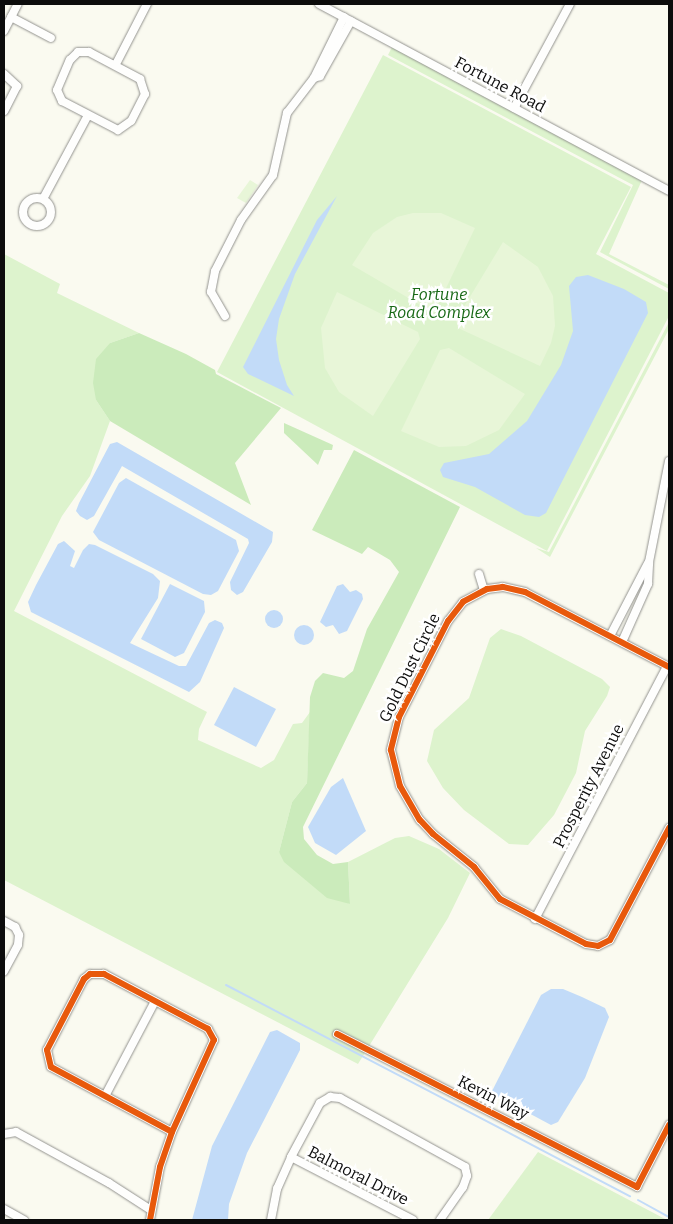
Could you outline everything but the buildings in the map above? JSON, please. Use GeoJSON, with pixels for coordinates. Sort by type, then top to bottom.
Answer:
{"type":"FeatureCollection","features":[{"type":"Feature","properties":{"kind":"street"},"geometry":{"type":"LineString","coordinates":[[4,31],[18,4]]}},
{"type":"Feature","properties":{"kind":"street"},"geometry":{"type":"LineString","coordinates":[[116,64],[147,4]]}},
{"type":"Feature","properties":{"kind":"street","name":"Fortune Road"},"geometry":{"type":"LineString","coordinates":[[318,4],[669,191]]}},
{"type":"Feature","properties":{"kind":"street"},"geometry":{"type":"LineString","coordinates":[[514,108],[570,4]]}},
{"type":"Feature","properties":{"kind":"street"},"geometry":{"type":"LineString","coordinates":[[11,17],[51,38]]}},
{"type":"Feature","properties":{"kind":"street"},"geometry":{"type":"LineString","coordinates":[[224,316],[211,292],[215,272],[241,220],[273,175],[287,113],[314,78],[344,17]]}},
{"type":"Feature","properties":{"kind":"street"},"geometry":{"type":"LineString","coordinates":[[314,78],[320,76],[352,22]]}},
{"type":"Feature","properties":{"kind":"street"},"geometry":{"type":"LineString","coordinates":[[78,52],[90,52],[116,64],[140,79],[145,94],[131,121],[118,130],[87,116],[62,101],[57,90],[70,60],[78,52]]}},
{"type":"Feature","properties":{"kind":"street"},"geometry":{"type":"LineString","coordinates":[[4,74],[16,86],[4,111]]}},
{"type":"Feature","properties":{"kind":"street"},"geometry":{"type":"LineString","coordinates":[[43,199],[87,116]]}},
{"type":"Feature","properties":{"kind":"street"},"geometry":{"type":"LineString","coordinates":[[622,642],[648,584],[649,562],[669,460]]}},
{"type":"Feature","properties":{"kind":"street"},"geometry":{"type":"LineString","coordinates":[[610,636],[649,562]]}},
{"type":"Feature","properties":{"kind":"street"},"geometry":{"type":"LineString","coordinates":[[479,574],[484,590]]}},
{"type":"Feature","properties":{"kind":"street","name":"Gold Dust Circle"},"geometry":{"type":"LineString","coordinates":[[668,666],[525,592],[503,587],[484,590],[463,602],[448,622],[399,717],[392,738],[392,763],[400,786],[420,820],[474,867],[500,899],[586,944],[604,944],[614,935],[669,828]]}},
{"type":"Feature","properties":{"kind":"street","name":"Prosperity Avenue"},"geometry":{"type":"LineString","coordinates":[[536,919],[668,666]]}},
{"type":"Feature","properties":{"kind":"street"},"geometry":{"type":"LineString","coordinates":[[4,922],[15,927],[20,935],[18,945],[4,971]]}},
{"type":"Feature","properties":{"kind":"street"},"geometry":{"type":"LineString","coordinates":[[150,1220],[160,1167],[172,1132],[214,1040],[208,1028],[104,974],[90,974],[84,979],[47,1050],[51,1067],[172,1132]]}},
{"type":"Feature","properties":{"kind":"street"},"geometry":{"type":"LineString","coordinates":[[106,1096],[155,1001]]}},
{"type":"Feature","properties":{"kind":"street","name":"Kevin Way"},"geometry":{"type":"LineString","coordinates":[[337,1034],[637,1187],[669,1126]]}},
{"type":"Feature","properties":{"kind":"street"},"geometry":{"type":"LineString","coordinates":[[271,1220],[277,1189],[291,1157],[320,1104],[330,1097],[340,1098],[465,1167],[467,1176],[463,1187],[440,1220]]}},
{"type":"Feature","properties":{"kind":"street"},"geometry":{"type":"LineString","coordinates":[[4,1134],[16,1132],[109,1183],[151,1210]]}},
{"type":"Feature","properties":{"kind":"street","name":"Balmoral Drive"},"geometry":{"type":"LineString","coordinates":[[291,1157],[413,1220]]}},
{"type":"Feature","properties":{"kind":"street"},"geometry":{"type":"LineString","coordinates":[[4,1209],[24,1220]]}},
{"type":"Feature","properties":{"kind":"green space"},"geometry":{"type":"Polygon","coordinates":[[[392,47],[642,180],[609,254],[669,285],[669,289],[600,252],[633,185],[388,55],[392,47]]]}},
{"type":"Feature","properties":{"kind":"green space","name":"Fortune Road Complex"},"geometry":{"type":"Polygon","coordinates":[[[383,55],[631,187],[596,254],[669,293],[669,316],[547,551],[217,372],[383,55]]]}},
{"type":"Feature","properties":{"kind":"green space"},"geometry":{"type":"Polygon","coordinates":[[[250,180],[258,185],[246,203],[237,198],[250,180]]]}},
{"type":"Feature","properties":{"kind":"green space"},"geometry":{"type":"Polygon","coordinates":[[[413,213],[441,213],[475,228],[436,309],[429,310],[352,265],[373,233],[397,217],[413,213]]]}},
{"type":"Feature","properties":{"kind":"green space"},"geometry":{"type":"Polygon","coordinates":[[[503,242],[538,267],[553,296],[555,326],[551,343],[540,366],[458,328],[456,320],[503,242]]]}},
{"type":"Feature","properties":{"kind":"green space"},"geometry":{"type":"Polygon","coordinates":[[[4,254],[60,284],[57,293],[139,333],[110,343],[96,400],[110,421],[90,476],[62,516],[14,611],[207,712],[199,729],[198,740],[261,768],[274,760],[293,724],[302,723],[310,712],[307,783],[292,802],[279,852],[311,884],[350,904],[348,862],[395,838],[409,836],[439,849],[470,873],[448,918],[358,1064],[4,880],[4,254]]]}},
{"type":"Feature","properties":{"kind":"green space"},"geometry":{"type":"Polygon","coordinates":[[[337,292],[418,332],[420,339],[373,416],[339,392],[325,368],[321,328],[337,292]]]}},
{"type":"Feature","properties":{"kind":"green space"},"geometry":{"type":"Polygon","coordinates":[[[669,322],[669,329],[550,557],[536,548],[549,552],[669,322]]]}},
{"type":"Feature","properties":{"kind":"green space"},"geometry":{"type":"Polygon","coordinates":[[[139,333],[186,354],[215,370],[216,374],[281,408],[235,463],[251,505],[110,421],[96,400],[93,383],[96,359],[110,343],[139,333]]]}},
{"type":"Feature","properties":{"kind":"green space"},"geometry":{"type":"Polygon","coordinates":[[[449,348],[525,394],[499,430],[466,446],[439,447],[401,431],[440,350],[449,348]]]}},
{"type":"Feature","properties":{"kind":"green space"},"geometry":{"type":"Polygon","coordinates":[[[284,423],[333,445],[332,450],[324,450],[318,465],[284,433],[284,423]]]}},
{"type":"Feature","properties":{"kind":"green space"},"geometry":{"type":"Polygon","coordinates":[[[354,450],[460,507],[303,827],[304,839],[317,855],[333,864],[348,862],[350,904],[327,898],[284,862],[279,852],[292,802],[307,783],[310,697],[315,681],[323,673],[344,678],[353,671],[367,629],[399,572],[390,560],[368,547],[362,554],[312,530],[354,450]]]}},
{"type":"Feature","properties":{"kind":"green space"},"geometry":{"type":"Polygon","coordinates":[[[501,629],[521,636],[602,679],[610,687],[607,696],[585,731],[576,773],[554,815],[528,845],[509,844],[464,810],[443,788],[427,761],[434,730],[469,698],[490,638],[501,629]]]}},
{"type":"Feature","properties":{"kind":"green space"},"geometry":{"type":"Polygon","coordinates":[[[538,1152],[667,1220],[488,1220],[538,1152]]]}},
{"type":"Feature","properties":{"kind":"water"},"geometry":{"type":"Polygon","coordinates":[[[337,196],[295,274],[279,319],[276,339],[279,360],[287,385],[294,396],[248,374],[243,367],[317,220],[337,196]]]}},
{"type":"Feature","properties":{"kind":"water"},"geometry":{"type":"Polygon","coordinates":[[[588,275],[624,289],[646,302],[648,313],[546,513],[539,517],[525,515],[475,487],[443,477],[440,470],[444,463],[489,454],[527,421],[561,365],[573,331],[569,286],[576,277],[588,275]]]}},
{"type":"Feature","properties":{"kind":"water"},"geometry":{"type":"Polygon","coordinates":[[[117,442],[273,532],[272,542],[243,592],[237,595],[231,590],[230,582],[249,543],[248,539],[122,466],[94,516],[87,520],[80,516],[76,511],[79,503],[110,444],[117,442]]]}},
{"type":"Feature","properties":{"kind":"water"},"geometry":{"type":"Polygon","coordinates":[[[126,478],[236,540],[239,551],[218,591],[211,595],[203,594],[99,540],[93,532],[119,483],[126,478]]]}},
{"type":"Feature","properties":{"kind":"water"},"geometry":{"type":"Polygon","coordinates":[[[64,541],[75,551],[70,566],[74,568],[83,550],[89,544],[95,545],[153,574],[160,581],[158,598],[130,643],[179,666],[186,666],[209,623],[215,620],[222,623],[224,628],[200,682],[189,692],[31,612],[28,602],[58,544],[64,541]]]}},
{"type":"Feature","properties":{"kind":"water"},"geometry":{"type":"Polygon","coordinates":[[[170,584],[204,601],[205,612],[184,653],[175,657],[141,639],[170,584]]]}},
{"type":"Feature","properties":{"kind":"water"},"geometry":{"type":"Polygon","coordinates":[[[343,584],[350,592],[356,590],[362,594],[363,599],[347,631],[339,634],[333,625],[326,627],[320,622],[337,586],[343,584]]]}},
{"type":"Feature","properties":{"kind":"water"},"geometry":{"type":"Polygon","coordinates":[[[270,610],[278,610],[283,615],[281,626],[270,628],[265,623],[265,615],[270,610]]]}},
{"type":"Feature","properties":{"kind":"water"},"geometry":{"type":"Polygon","coordinates":[[[304,625],[311,628],[314,635],[311,642],[304,645],[297,642],[294,635],[297,628],[304,625]]]}},
{"type":"Feature","properties":{"kind":"water"},"geometry":{"type":"Polygon","coordinates":[[[234,687],[276,709],[256,747],[214,725],[234,687]]]}},
{"type":"Feature","properties":{"kind":"water"},"geometry":{"type":"Polygon","coordinates":[[[343,778],[366,831],[336,855],[315,843],[308,827],[331,787],[343,778]]]}},
{"type":"Feature","properties":{"kind":"water"},"geometry":{"type":"Polygon","coordinates":[[[551,989],[563,989],[605,1008],[609,1017],[585,1078],[558,1122],[551,1125],[491,1093],[541,995],[551,989]]]}},
{"type":"Feature","properties":{"kind":"water"},"geometry":{"type":"Polygon","coordinates":[[[277,1030],[300,1043],[300,1050],[247,1153],[229,1204],[228,1220],[192,1220],[212,1146],[270,1032],[277,1030]]]}},
{"type":"Feature","properties":{"kind":"waterway"},"geometry":{"type":"LineString","coordinates":[[226,985],[630,1196]]}},
{"type":"Feature","properties":{"kind":"waterway"},"geometry":{"type":"LineString","coordinates":[[638,1200],[669,1217]]}},
{"type":"Feature","properties":{"kind":"cycle path"},"geometry":{"type":"LineString","coordinates":[[669,667],[525,592],[503,587],[487,589],[463,602],[448,621],[399,717],[391,750],[400,786],[420,820],[433,834],[474,867],[500,899],[586,944],[598,946],[610,940],[669,828]]}},
{"type":"Feature","properties":{"kind":"cycle path"},"geometry":{"type":"LineString","coordinates":[[150,1220],[160,1167],[172,1132],[214,1040],[208,1029],[104,974],[90,974],[84,979],[47,1050],[51,1067],[172,1132]]}},
{"type":"Feature","properties":{"kind":"cycle path"},"geometry":{"type":"LineString","coordinates":[[337,1034],[637,1187],[669,1125]]}}]}
